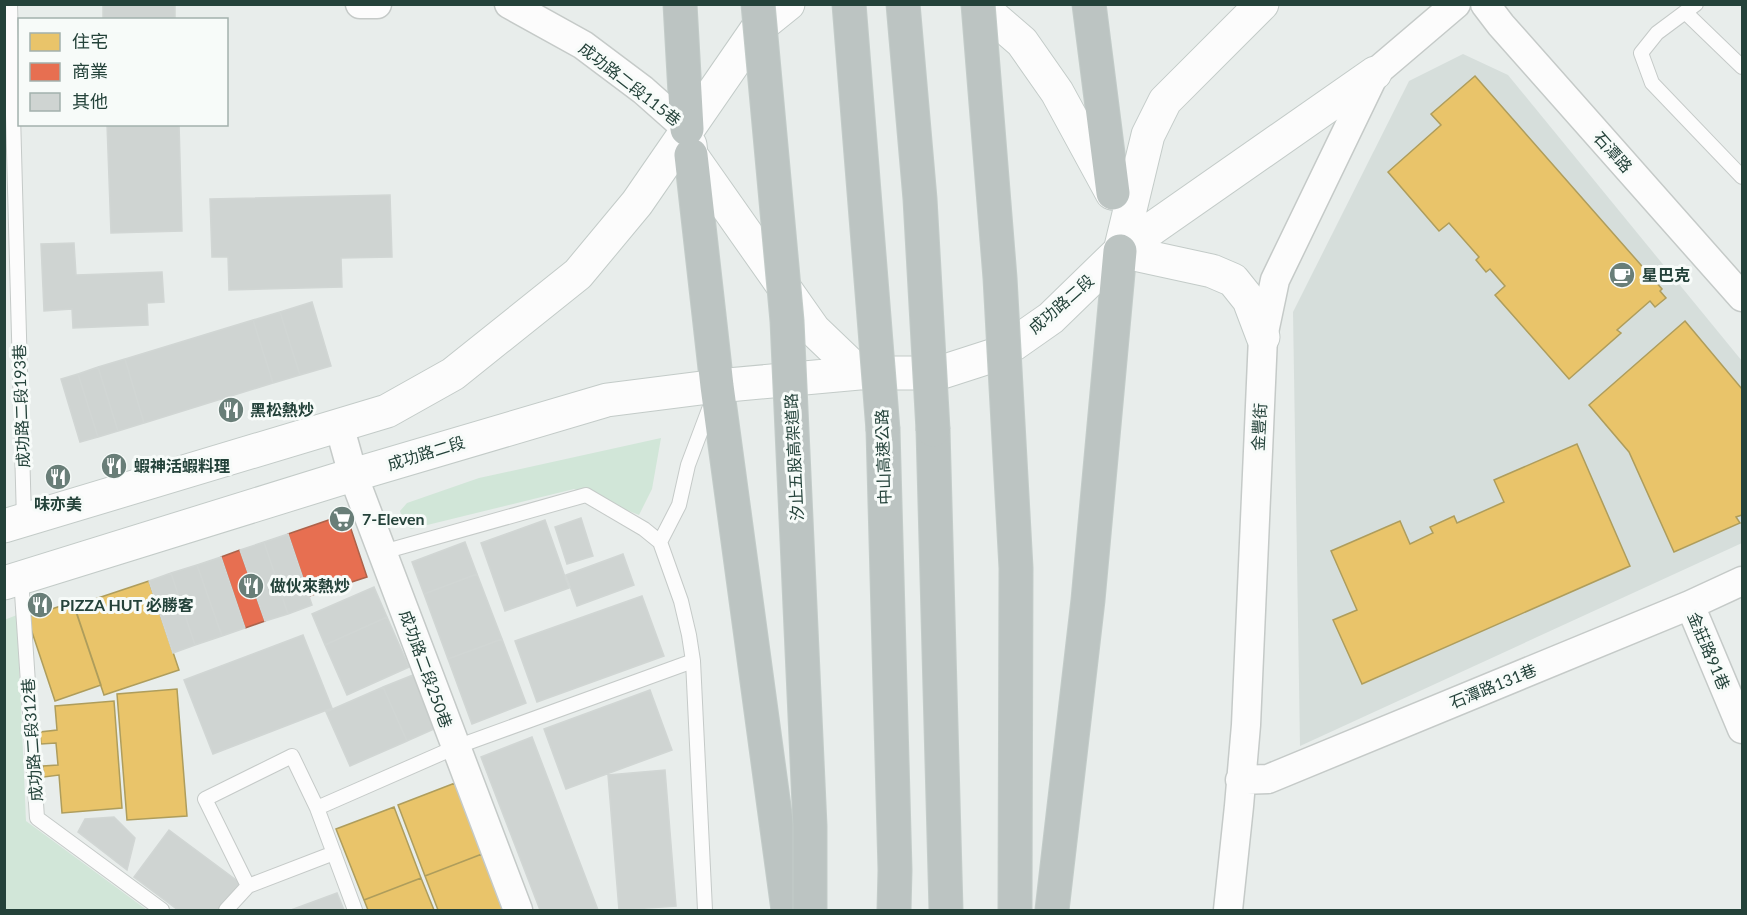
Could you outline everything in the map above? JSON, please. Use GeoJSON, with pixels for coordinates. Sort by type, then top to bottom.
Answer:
{"type":"FeatureCollection","features":[{"type":"Feature","properties":{"kind":"highway"},"geometry":{"type":"LineString","coordinates":[[680,4],[689,142],[717,386],[788,910]]}},
{"type":"Feature","properties":{"kind":"highway","name":"汐止五股高架道路"},"geometry":{"type":"LineString","coordinates":[[758,4],[787,321],[810,826],[810,910]]}},
{"type":"Feature","properties":{"kind":"highway","name":"中山高速公路"},"geometry":{"type":"LineString","coordinates":[[849,4],[883,430],[895,870],[894,910]]}},
{"type":"Feature","properties":{"kind":"highway"},"geometry":{"type":"LineString","coordinates":[[903,4],[920,199],[933,430],[945,910]]}},
{"type":"Feature","properties":{"kind":"highway"},"geometry":{"type":"LineString","coordinates":[[978,4],[1000,278],[1016,568],[1015,910]]}},
{"type":"Feature","properties":{"kind":"highway"},"geometry":{"type":"LineString","coordinates":[[1089,4],[1113,193]]}},
{"type":"Feature","properties":{"kind":"highway"},"geometry":{"type":"LineString","coordinates":[[1052,910],[1088,600],[1120,251]]}},
{"type":"Feature","properties":{"kind":"main road"},"geometry":{"type":"LineString","coordinates":[[14,523],[387,411],[453,374],[578,274],[689,142],[757,29],[788,4]]}},
{"type":"Feature","properties":{"kind":"main road"},"geometry":{"type":"LineString","coordinates":[[978,4],[1022,42],[1057,92],[1113,193],[1120,251]]}},
{"type":"Feature","properties":{"kind":"main road"},"geometry":{"type":"LineString","coordinates":[[1120,251],[1148,135],[1165,101],[1262,4]]}},
{"type":"Feature","properties":{"kind":"main road","name":"成功路二段"},"geometry":{"type":"LineString","coordinates":[[13,580],[353,475],[607,400],[717,386],[859,373],[939,373],[1001,353],[1051,318],[1120,251],[1375,73]]}},
{"type":"Feature","properties":{"kind":"main road"},"geometry":{"type":"LineString","coordinates":[[689,142],[814,330],[859,373]]}},
{"type":"Feature","properties":{"kind":"main road"},"geometry":{"type":"LineString","coordinates":[[1120,251],[1212,271],[1233,280],[1249,300],[1263,337]]}},
{"type":"Feature","properties":{"kind":"street"},"geometry":{"type":"LineString","coordinates":[[360,4],[377,4]]}},
{"type":"Feature","properties":{"kind":"street","name":"成功路二段115巷"},"geometry":{"type":"LineString","coordinates":[[509,4],[583,45],[643,90],[689,142]]}},
{"type":"Feature","properties":{"kind":"street","name":"金豐街"},"geometry":{"type":"LineString","coordinates":[[1228,910],[1246,725],[1263,337],[1275,280],[1375,73],[1456,4]]}},
{"type":"Feature","properties":{"kind":"street","name":"石潭路"},"geometry":{"type":"LineString","coordinates":[[1485,4],[1509,34],[1743,297]]}},
{"type":"Feature","properties":{"kind":"street","name":"成功路二段250巷"},"geometry":{"type":"LineString","coordinates":[[339,426],[353,475],[518,910]]}},
{"type":"Feature","properties":{"kind":"street","name":"石潭路131巷"},"geometry":{"type":"LineString","coordinates":[[1240,780],[1268,779],[1743,581]]}},
{"type":"Feature","properties":{"kind":"street","name":"金莊路91巷"},"geometry":{"type":"LineString","coordinates":[[1690,605],[1743,729]]}},
{"type":"Feature","properties":{"kind":"lane","name":"成功路二段193巷"},"geometry":{"type":"LineString","coordinates":[[10,4],[14,523]]}},
{"type":"Feature","properties":{"kind":"lane"},"geometry":{"type":"LineString","coordinates":[[1743,67],[1691,8],[1657,33],[1641,52],[1652,84],[1743,177]]}},
{"type":"Feature","properties":{"kind":"lane"},"geometry":{"type":"LineString","coordinates":[[660,542],[679,506],[688,465],[717,386]]}},
{"type":"Feature","properties":{"kind":"lane"},"geometry":{"type":"LineString","coordinates":[[383,552],[586,495],[644,529],[660,542],[681,601],[693,661],[705,910]]}},
{"type":"Feature","properties":{"kind":"lane","name":"成功路二段312巷"},"geometry":{"type":"LineString","coordinates":[[13,580],[37,818],[162,910]]}},
{"type":"Feature","properties":{"kind":"lane"},"geometry":{"type":"LineString","coordinates":[[317,808],[456,747],[693,661]]}},
{"type":"Feature","properties":{"kind":"lane"},"geometry":{"type":"LineString","coordinates":[[248,886],[205,799],[292,756],[317,808],[356,910]]}},
{"type":"Feature","properties":{"kind":"lane"},"geometry":{"type":"LineString","coordinates":[[226,910],[248,886],[334,853]]}},
{"type":"Feature","properties":{"kind":"shaded area"},"geometry":{"type":"Polygon","coordinates":[[[1463,54],[1508,75],[1742,361],[1742,543],[1300,746],[1293,312],[1409,81],[1463,54]]]}},
{"type":"Feature","properties":{"kind":"green space"},"geometry":{"type":"Polygon","coordinates":[[[661,438],[652,489],[639,515],[574,489],[411,529],[405,525],[400,511],[407,503],[479,478],[661,438]]]}},
{"type":"Feature","properties":{"kind":"green space"},"geometry":{"type":"Polygon","coordinates":[[[17,615],[26,821],[147,910],[5,910],[4,620],[17,615]]]}},
{"type":"Feature","properties":{"kind":"building: 住宅"},"geometry":{"type":"Polygon","coordinates":[[[1475,76],[1662,289],[1660,291],[1666,298],[1655,307],[1650,301],[1617,330],[1621,333],[1569,379],[1495,295],[1505,286],[1490,269],[1486,272],[1476,260],[1479,257],[1449,223],[1439,231],[1388,172],[1441,125],[1431,114],[1475,76]]]}},
{"type":"Feature","properties":{"kind":"building: 住宅"},"geometry":{"type":"Polygon","coordinates":[[[1685,321],[1742,389],[1742,515],[1736,517],[1740,523],[1674,552],[1629,452],[1589,405],[1685,321]]]}},
{"type":"Feature","properties":{"kind":"building: 住宅"},"geometry":{"type":"Polygon","coordinates":[[[1577,444],[1630,566],[1362,684],[1333,620],[1357,610],[1331,551],[1400,521],[1410,544],[1433,533],[1430,527],[1454,516],[1457,523],[1504,502],[1494,480],[1577,444]]]}},
{"type":"Feature","properties":{"kind":"building: 住宅"},"geometry":{"type":"Polygon","coordinates":[[[149,581],[179,670],[104,695],[74,606],[149,581]]]}},
{"type":"Feature","properties":{"kind":"building: 住宅"},"geometry":{"type":"Polygon","coordinates":[[[73,602],[101,685],[55,701],[27,617],[73,602]]]}},
{"type":"Feature","properties":{"kind":"building: 住宅"},"geometry":{"type":"Polygon","coordinates":[[[177,689],[187,816],[127,820],[117,694],[177,689]]]}},
{"type":"Feature","properties":{"kind":"building: 住宅"},"geometry":{"type":"Polygon","coordinates":[[[114,701],[122,808],[62,813],[59,775],[44,777],[43,766],[58,765],[56,743],[41,744],[40,732],[57,730],[55,706],[114,701]]]}},
{"type":"Feature","properties":{"kind":"building: 住宅"},"geometry":{"type":"Polygon","coordinates":[[[455,783],[482,854],[425,876],[398,805],[455,783]]]}},
{"type":"Feature","properties":{"kind":"building: 住宅"},"geometry":{"type":"Polygon","coordinates":[[[394,807],[421,878],[364,900],[336,829],[394,807]]]}},
{"type":"Feature","properties":{"kind":"building: 住宅"},"geometry":{"type":"Polygon","coordinates":[[[482,854],[504,910],[438,910],[425,876],[482,854]]]}},
{"type":"Feature","properties":{"kind":"building: 住宅"},"geometry":{"type":"Polygon","coordinates":[[[421,878],[434,910],[368,910],[364,900],[421,878]]]}},
{"type":"Feature","properties":{"kind":"building: 商業"},"geometry":{"type":"Polygon","coordinates":[[[346,514],[367,577],[309,596],[288,534],[346,514]]]}},
{"type":"Feature","properties":{"kind":"building: 商業"},"geometry":{"type":"Polygon","coordinates":[[[240,550],[265,621],[245,628],[221,557],[240,550]]]}},
{"type":"Feature","properties":{"kind":"building: 其他"},"geometry":{"type":"Polygon","coordinates":[[[103,4],[175,4],[175,18],[103,18],[103,4]]]}},
{"type":"Feature","properties":{"kind":"building: 其他"},"geometry":{"type":"Polygon","coordinates":[[[107,126],[179,126],[182,231],[111,233],[107,126]]]}},
{"type":"Feature","properties":{"kind":"building: 其他"},"geometry":{"type":"Polygon","coordinates":[[[390,195],[392,257],[341,258],[342,287],[229,290],[228,257],[212,257],[210,199],[390,195]]]}},
{"type":"Feature","properties":{"kind":"building: 其他"},"geometry":{"type":"Polygon","coordinates":[[[74,243],[76,275],[162,272],[164,302],[147,303],[148,325],[73,328],[72,309],[44,311],[41,244],[74,243]]]}},
{"type":"Feature","properties":{"kind":"building: 其他"},"geometry":{"type":"Polygon","coordinates":[[[312,302],[331,366],[300,375],[280,312],[312,302]]]}},
{"type":"Feature","properties":{"kind":"building: 其他"},"geometry":{"type":"Polygon","coordinates":[[[280,312],[300,375],[273,383],[253,320],[280,312]]]}},
{"type":"Feature","properties":{"kind":"building: 其他"},"geometry":{"type":"Polygon","coordinates":[[[253,320],[273,383],[144,423],[125,359],[253,320]]]}},
{"type":"Feature","properties":{"kind":"building: 其他"},"geometry":{"type":"Polygon","coordinates":[[[125,359],[144,423],[118,431],[98,367],[125,359]]]}},
{"type":"Feature","properties":{"kind":"building: 其他"},"geometry":{"type":"Polygon","coordinates":[[[98,367],[118,431],[98,437],[78,374],[98,367]]]}},
{"type":"Feature","properties":{"kind":"building: 其他"},"geometry":{"type":"Polygon","coordinates":[[[78,374],[98,437],[80,442],[61,379],[78,374]]]}},
{"type":"Feature","properties":{"kind":"building: 其他"},"geometry":{"type":"Polygon","coordinates":[[[581,518],[593,556],[567,564],[555,527],[581,518]]]}},
{"type":"Feature","properties":{"kind":"building: 其他"},"geometry":{"type":"Polygon","coordinates":[[[545,520],[569,588],[505,611],[481,543],[545,520]]]}},
{"type":"Feature","properties":{"kind":"building: 其他"},"geometry":{"type":"Polygon","coordinates":[[[288,534],[312,605],[288,614],[264,542],[288,534]]]}},
{"type":"Feature","properties":{"kind":"building: 其他"},"geometry":{"type":"Polygon","coordinates":[[[264,542],[288,614],[265,621],[240,550],[264,542]]]}},
{"type":"Feature","properties":{"kind":"building: 其他"},"geometry":{"type":"Polygon","coordinates":[[[465,542],[477,574],[424,594],[412,562],[465,542]]]}},
{"type":"Feature","properties":{"kind":"building: 其他"},"geometry":{"type":"Polygon","coordinates":[[[623,554],[634,585],[577,606],[566,575],[623,554]]]}},
{"type":"Feature","properties":{"kind":"building: 其他"},"geometry":{"type":"Polygon","coordinates":[[[221,557],[245,628],[222,636],[197,565],[221,557]]]}},
{"type":"Feature","properties":{"kind":"building: 其他"},"geometry":{"type":"Polygon","coordinates":[[[197,565],[222,636],[195,645],[171,573],[197,565]]]}},
{"type":"Feature","properties":{"kind":"building: 其他"},"geometry":{"type":"Polygon","coordinates":[[[171,573],[195,645],[173,653],[149,581],[171,573]]]}},
{"type":"Feature","properties":{"kind":"building: 其他"},"geometry":{"type":"Polygon","coordinates":[[[477,574],[502,639],[448,659],[424,594],[477,574]]]}},
{"type":"Feature","properties":{"kind":"building: 其他"},"geometry":{"type":"Polygon","coordinates":[[[374,587],[387,617],[325,645],[312,614],[374,587]]]}},
{"type":"Feature","properties":{"kind":"building: 其他"},"geometry":{"type":"Polygon","coordinates":[[[642,596],[664,656],[537,702],[515,641],[642,596]]]}},
{"type":"Feature","properties":{"kind":"building: 其他"},"geometry":{"type":"Polygon","coordinates":[[[387,617],[409,667],[347,695],[325,645],[387,617]]]}},
{"type":"Feature","properties":{"kind":"building: 其他"},"geometry":{"type":"Polygon","coordinates":[[[303,635],[332,708],[213,754],[184,680],[303,635]]]}},
{"type":"Feature","properties":{"kind":"building: 其他"},"geometry":{"type":"Polygon","coordinates":[[[502,639],[526,703],[472,724],[448,659],[502,639]]]}},
{"type":"Feature","properties":{"kind":"building: 其他"},"geometry":{"type":"Polygon","coordinates":[[[413,675],[436,728],[407,741],[383,687],[413,675]]]}},
{"type":"Feature","properties":{"kind":"building: 其他"},"geometry":{"type":"Polygon","coordinates":[[[383,687],[407,741],[350,766],[326,712],[383,687]]]}},
{"type":"Feature","properties":{"kind":"building: 其他"},"geometry":{"type":"Polygon","coordinates":[[[650,690],[672,750],[566,789],[544,729],[650,690]]]}},
{"type":"Feature","properties":{"kind":"building: 其他"},"geometry":{"type":"Polygon","coordinates":[[[532,737],[598,910],[540,910],[481,757],[532,737]]]}},
{"type":"Feature","properties":{"kind":"building: 其他"},"geometry":{"type":"Polygon","coordinates":[[[665,770],[676,906],[619,910],[608,775],[665,770]]]}},
{"type":"Feature","properties":{"kind":"building: 其他"},"geometry":{"type":"Polygon","coordinates":[[[114,817],[135,838],[127,870],[78,832],[85,819],[114,817]]]}},
{"type":"Feature","properties":{"kind":"building: 其他"},"geometry":{"type":"Polygon","coordinates":[[[169,830],[240,883],[219,910],[178,910],[134,877],[169,830]]]}},
{"type":"Feature","properties":{"kind":"building: 其他"},"geometry":{"type":"Polygon","coordinates":[[[337,893],[344,910],[291,910],[337,893]]]}},
{"type":"Feature","properties":{"kind":"place","name":"星巴克"},"geometry":{"type":"Point","coordinates":[1622,275]}},
{"type":"Feature","properties":{"kind":"place","name":"黑松熱炒"},"geometry":{"type":"Point","coordinates":[231,410]}},
{"type":"Feature","properties":{"kind":"place","name":"蝦神活蝦料理"},"geometry":{"type":"Point","coordinates":[114,466]}},
{"type":"Feature","properties":{"kind":"place","name":"味亦美"},"geometry":{"type":"Point","coordinates":[58,477]}},
{"type":"Feature","properties":{"kind":"place","name":"7-Eleven"},"geometry":{"type":"Point","coordinates":[342,519]}},
{"type":"Feature","properties":{"kind":"place","name":"做伙來熱炒"},"geometry":{"type":"Point","coordinates":[251,586]}},
{"type":"Feature","properties":{"kind":"place","name":"PIZZA HUT 必勝客"},"geometry":{"type":"Point","coordinates":[40,605]}}]}
